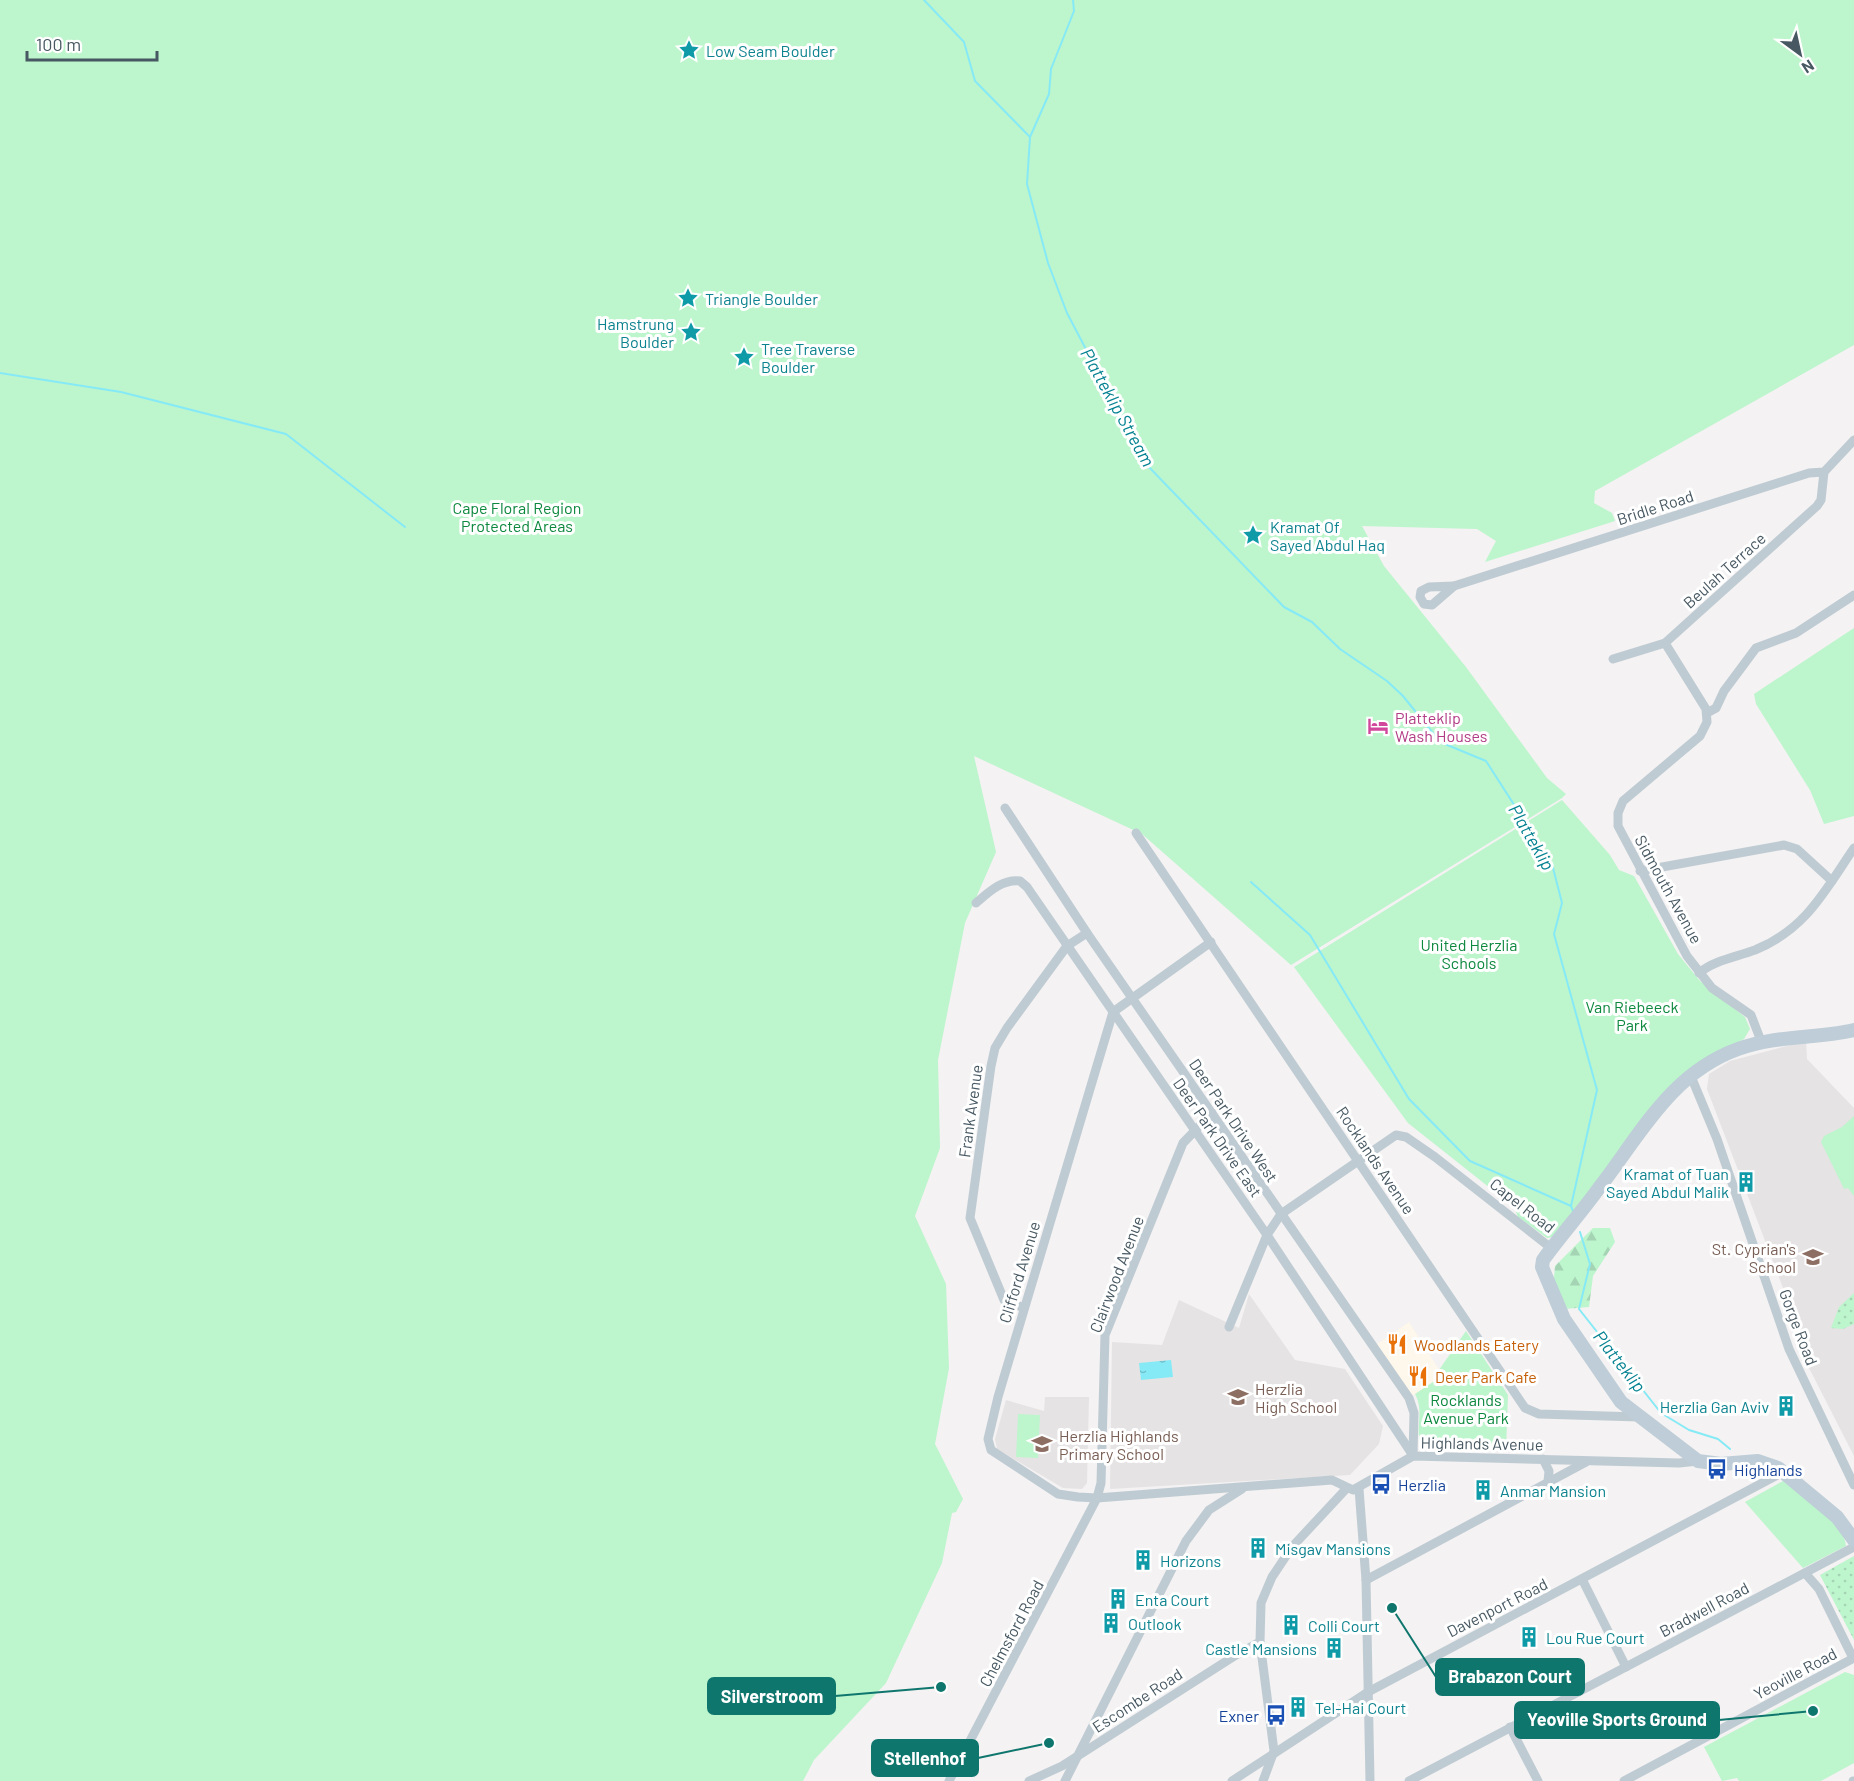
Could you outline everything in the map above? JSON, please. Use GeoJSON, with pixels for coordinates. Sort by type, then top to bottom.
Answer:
{"type":"FeatureCollection","features":[{"type":"Feature","properties":{"kind":"street"},"geometry":{"type":"LineString","coordinates":[[1824,472],[1854,440]]}},
{"type":"Feature","properties":{"kind":"street","name":"Bridle Road"},"geometry":{"type":"LineString","coordinates":[[1454,586],[1809,473],[1824,472]]}},
{"type":"Feature","properties":{"kind":"street","name":"Beulah Terrace"},"geometry":{"type":"LineString","coordinates":[[1613,659],[1665,643],[1817,506],[1821,500],[1824,472]]}},
{"type":"Feature","properties":{"kind":"street","name":"Sidmouth Avenue"},"geometry":{"type":"LineString","coordinates":[[1761,1041],[1751,1015],[1717,992],[1699,973],[1682,948],[1618,826],[1620,805],[1700,736],[1706,726],[1707,713],[1716,708],[1724,691],[1752,652],[1796,633],[1854,595]]}},
{"type":"Feature","properties":{"kind":"street"},"geometry":{"type":"LineString","coordinates":[[1665,643],[1707,713]]}},
{"type":"Feature","properties":{"kind":"street","name":"Deer Park Drive West"},"geometry":{"type":"LineString","coordinates":[[1005,808],[1087,933],[1408,1398],[1414,1413],[1413,1456]]}},
{"type":"Feature","properties":{"kind":"street","name":"Rocklands Avenue"},"geometry":{"type":"LineString","coordinates":[[1136,833],[1525,1408],[1539,1414],[1639,1417]]}},
{"type":"Feature","properties":{"kind":"street"},"geometry":{"type":"LineString","coordinates":[[1640,871],[1784,845],[1797,849],[1832,880]]}},
{"type":"Feature","properties":{"kind":"street"},"geometry":{"type":"LineString","coordinates":[[1699,973],[1708,966],[1755,950],[1790,932],[1815,905],[1854,848]]}},
{"type":"Feature","properties":{"kind":"street","name":"Deer Park Drive East"},"geometry":{"type":"LineString","coordinates":[[976,903],[1002,884],[1016,881],[1023,883],[1267,1235],[1413,1456]]}},
{"type":"Feature","properties":{"kind":"street","name":"Frank Avenue"},"geometry":{"type":"LineString","coordinates":[[1024,1308],[1004,1300],[973,1228],[971,1209],[995,1048],[1067,946],[1087,933]]}},
{"type":"Feature","properties":{"kind":"street"},"geometry":{"type":"LineString","coordinates":[[1113,1012],[1211,942]]}},
{"type":"Feature","properties":{"kind":"street","name":"Clifford Avenue"},"geometry":{"type":"LineString","coordinates":[[1097,1498],[1058,1494],[998,1457],[988,1445],[989,1430],[1024,1308],[1113,1012]]}},
{"type":"Feature","properties":{"kind":"street"},"geometry":{"type":"LineString","coordinates":[[1551,1248],[1599,1188],[1662,1102],[1690,1074],[1714,1058],[1761,1041],[1854,1030]]}},
{"type":"Feature","properties":{"kind":"street","name":"Gorge Road"},"geometry":{"type":"LineString","coordinates":[[1690,1074],[1717,1139],[1789,1349],[1854,1485]]}},
{"type":"Feature","properties":{"kind":"street","name":"Clairwood Avenue"},"geometry":{"type":"LineString","coordinates":[[1097,1498],[1101,1483],[1105,1335],[1183,1143],[1212,1113]]}},
{"type":"Feature","properties":{"kind":"street","name":"Capel Road"},"geometry":{"type":"LineString","coordinates":[[1358,1160],[1396,1135],[1406,1137],[1551,1248],[1543,1260],[1542,1267],[1558,1309],[1621,1402],[1698,1461]]}},
{"type":"Feature","properties":{"kind":"street"},"geometry":{"type":"LineString","coordinates":[[1229,1327],[1267,1235],[1281,1214],[1358,1160]]}},
{"type":"Feature","properties":{"kind":"street"},"geometry":{"type":"LineString","coordinates":[[1394,1425],[1407,1423],[1414,1413]]}},
{"type":"Feature","properties":{"kind":"street","name":"Highlands Avenue"},"geometry":{"type":"LineString","coordinates":[[1359,1489],[1413,1456],[1679,1463],[1698,1461]]}},
{"type":"Feature","properties":{"kind":"street"},"geometry":{"type":"LineString","coordinates":[[1543,1460],[1549,1471],[1548,1482]]}},
{"type":"Feature","properties":{"kind":"street"},"geometry":{"type":"LineString","coordinates":[[1366,1580],[1588,1461]]}},
{"type":"Feature","properties":{"kind":"street"},"geometry":{"type":"LineString","coordinates":[[1698,1461],[1720,1464],[1758,1461],[1768,1463],[1784,1472],[1852,1532]]}},
{"type":"Feature","properties":{"kind":"street"},"geometry":{"type":"LineString","coordinates":[[1758,1461],[1763,1484]]}},
{"type":"Feature","properties":{"kind":"street","name":"Davenport Road"},"geometry":{"type":"LineString","coordinates":[[1232,1781],[1274,1751],[1368,1692],[1784,1472]]}},
{"type":"Feature","properties":{"kind":"street"},"geometry":{"type":"LineString","coordinates":[[1097,1498],[1332,1480],[1346,1489],[1359,1489],[1366,1580],[1370,1781]]}},
{"type":"Feature","properties":{"kind":"street"},"geometry":{"type":"LineString","coordinates":[[1065,1781],[1197,1524],[1224,1499],[1250,1486]]}},
{"type":"Feature","properties":{"kind":"street"},"geometry":{"type":"LineString","coordinates":[[1263,1781],[1274,1751],[1260,1642],[1261,1603],[1272,1577],[1292,1546],[1346,1489]]}},
{"type":"Feature","properties":{"kind":"street","name":"Chelmsford Road"},"geometry":{"type":"LineString","coordinates":[[949,1781],[1097,1498]]}},
{"type":"Feature","properties":{"kind":"street","name":"Bradwell Road"},"geometry":{"type":"LineString","coordinates":[[1409,1781],[1854,1547]]}},
{"type":"Feature","properties":{"kind":"street"},"geometry":{"type":"LineString","coordinates":[[1805,1573],[1819,1589],[1854,1658]]}},
{"type":"Feature","properties":{"kind":"street"},"geometry":{"type":"LineString","coordinates":[[1582,1580],[1626,1667]]}},
{"type":"Feature","properties":{"kind":"street","name":"Escombe Road"},"geometry":{"type":"LineString","coordinates":[[1029,1781],[1062,1767],[1236,1655],[1260,1642]]}},
{"type":"Feature","properties":{"kind":"street","name":"Yeoville Road"},"geometry":{"type":"LineString","coordinates":[[1624,1781],[1854,1658]]}},
{"type":"Feature","properties":{"kind":"street"},"geometry":{"type":"LineString","coordinates":[[1510,1727],[1538,1781]]}},
{"type":"Feature","properties":{"kind":"shaded area","name":"St. Cyprian's School"},"geometry":{"type":"Polygon","coordinates":[[[1806,1041],[1807,1059],[1854,1108],[1854,1456],[1807,1364],[1790,1306],[1707,1089],[1709,1074],[1730,1061],[1806,1041]]]}},
{"type":"Feature","properties":{"kind":"shaded area","name":"Herzlia High School"},"geometry":{"type":"Polygon","coordinates":[[[1249,1294],[1295,1360],[1345,1369],[1383,1426],[1379,1444],[1350,1475],[1110,1489],[1112,1342],[1162,1345],[1179,1300],[1239,1328],[1249,1294]]]}},
{"type":"Feature","properties":{"kind":"shaded area"},"geometry":{"type":"Polygon","coordinates":[[[1409,1322],[1443,1376],[1409,1398],[1373,1347],[1409,1322]]]}},
{"type":"Feature","properties":{"kind":"shaded area","name":"Herzlia Highlands Primary School"},"geometry":{"type":"Polygon","coordinates":[[[1045,1397],[1089,1397],[1087,1483],[1082,1489],[1063,1488],[997,1449],[995,1439],[1006,1400],[1044,1411],[1045,1397]]]}},
{"type":"Feature","properties":{"kind":"green space","name":"Cape Floral Region Protected Areas"},"geometry":{"type":"Polygon","coordinates":[[[0,0],[1854,0],[1854,345],[1595,491],[1594,503],[1612,513],[1615,521],[1485,562],[1496,541],[1477,529],[1362,526],[1384,566],[1466,667],[1547,778],[1566,794],[1562,798],[1291,965],[1142,834],[974,756],[996,852],[965,923],[938,1060],[940,1148],[915,1216],[946,1284],[949,1368],[935,1444],[963,1499],[956,1512],[952,1513],[942,1563],[886,1683],[814,1760],[803,1781],[0,1781],[0,0]]]}},
{"type":"Feature","properties":{"kind":"green space"},"geometry":{"type":"Polygon","coordinates":[[[1854,628],[1854,816],[1824,824],[1810,790],[1756,704],[1754,694],[1854,628]]]}},
{"type":"Feature","properties":{"kind":"green space","name":"Van Riebeeck Park"},"geometry":{"type":"Polygon","coordinates":[[[1562,800],[1610,855],[1619,870],[1634,876],[1678,954],[1700,981],[1745,1017],[1750,1029],[1744,1039],[1695,1065],[1553,1237],[1547,1238],[1518,1217],[1514,1207],[1408,1123],[1294,967],[1562,800]]]}},
{"type":"Feature","properties":{"kind":"green space"},"geometry":{"type":"Polygon","coordinates":[[[1854,1116],[1854,1196],[1848,1188],[1844,1189],[1821,1142],[1824,1136],[1842,1127],[1854,1116]]]}},
{"type":"Feature","properties":{"kind":"green space"},"geometry":{"type":"Polygon","coordinates":[[[1593,1228],[1610,1228],[1615,1242],[1593,1276],[1589,1307],[1564,1309],[1553,1290],[1555,1266],[1593,1228]]]}},
{"type":"Feature","properties":{"kind":"green space"},"geometry":{"type":"Polygon","coordinates":[[[1854,1293],[1854,1324],[1843,1329],[1831,1328],[1839,1307],[1854,1293]]]}},
{"type":"Feature","properties":{"kind":"green space","name":"Rocklands Avenue Park"},"geometry":{"type":"Polygon","coordinates":[[[1466,1331],[1508,1395],[1506,1449],[1438,1447],[1420,1442],[1419,1406],[1415,1394],[1442,1376],[1439,1370],[1466,1331]]]}},
{"type":"Feature","properties":{"kind":"green space"},"geometry":{"type":"Polygon","coordinates":[[[1018,1414],[1040,1415],[1038,1458],[1016,1457],[1018,1414]]]}},
{"type":"Feature","properties":{"kind":"green space"},"geometry":{"type":"Polygon","coordinates":[[[1783,1481],[1830,1519],[1838,1528],[1846,1546],[1803,1568],[1745,1502],[1783,1481]]]}},
{"type":"Feature","properties":{"kind":"green space"},"geometry":{"type":"Polygon","coordinates":[[[1854,1556],[1854,1640],[1820,1575],[1854,1556]]]}},
{"type":"Feature","properties":{"kind":"green space"},"geometry":{"type":"Polygon","coordinates":[[[1845,1672],[1854,1675],[1854,1763],[1821,1781],[1739,1781],[1737,1778],[1722,1781],[1704,1747],[1845,1672]]]}},
{"type":"Feature","properties":{"kind":"water"},"geometry":{"type":"Polygon","coordinates":[[[1171,1360],[1173,1377],[1141,1380],[1139,1363],[1171,1360]]]}},
{"type":"Feature","properties":{"kind":"waterway"},"geometry":{"type":"LineString","coordinates":[[924,0],[964,42],[975,81],[1030,137]]}},
{"type":"Feature","properties":{"kind":"waterway","name":"Platteklip Stream"},"geometry":{"type":"LineString","coordinates":[[1073,0],[1074,11],[1051,69],[1049,94],[1030,137],[1027,184],[1048,263],[1067,313],[1146,464],[1284,607],[1312,622],[1340,649],[1387,681],[1403,696],[1440,742],[1486,761],[1552,864],[1562,903],[1554,934],[1597,1090],[1571,1206],[1573,1211]]}},
{"type":"Feature","properties":{"kind":"waterway"},"geometry":{"type":"LineString","coordinates":[[0,373],[121,392],[286,434],[405,527]]}},
{"type":"Feature","properties":{"kind":"waterway"},"geometry":{"type":"LineString","coordinates":[[1251,882],[1310,935],[1409,1099],[1470,1161],[1571,1206]]}},
{"type":"Feature","properties":{"kind":"waterway","name":"Platteklip"},"geometry":{"type":"LineString","coordinates":[[1580,1232],[1590,1264],[1579,1309],[1661,1413],[1689,1430],[1718,1439],[1730,1449]]}},
{"type":"Feature","properties":{"kind":"place","name":"Low Seam Boulder"},"geometry":{"type":"Point","coordinates":[689,50]}},
{"type":"Feature","properties":{"kind":"place","name":"Triangle Boulder"},"geometry":{"type":"Point","coordinates":[688,298]}},
{"type":"Feature","properties":{"kind":"place","name":"Hamstrung Boulder"},"geometry":{"type":"Point","coordinates":[691,332]}},
{"type":"Feature","properties":{"kind":"place","name":"Tree Traverse Boulder"},"geometry":{"type":"Point","coordinates":[744,357]}},
{"type":"Feature","properties":{"kind":"place","name":"Kramat Of Sayed Abdul Haq"},"geometry":{"type":"Point","coordinates":[1253,535]}},
{"type":"Feature","properties":{"kind":"place","name":"Platteklip Wash Houses"},"geometry":{"type":"Point","coordinates":[1378,726]}},
{"type":"Feature","properties":{"kind":"place","name":"Kramat of Tuan Sayed Abdul Malik"},"geometry":{"type":"Point","coordinates":[1746,1182]}},
{"type":"Feature","properties":{"kind":"place","name":"St. Cyprian's School"},"geometry":{"type":"Point","coordinates":[1813,1257]}},
{"type":"Feature","properties":{"kind":"place","name":"Woodlands Eatery"},"geometry":{"type":"Point","coordinates":[1397,1344]}},
{"type":"Feature","properties":{"kind":"place","name":"Deer Park Cafe"},"geometry":{"type":"Point","coordinates":[1418,1376]}},
{"type":"Feature","properties":{"kind":"place","name":"Herzlia High School"},"geometry":{"type":"Point","coordinates":[1238,1397]}},
{"type":"Feature","properties":{"kind":"place","name":"Herzlia Gan Aviv"},"geometry":{"type":"Point","coordinates":[1786,1406]}},
{"type":"Feature","properties":{"kind":"place","name":"Herzlia Highlands Primary School"},"geometry":{"type":"Point","coordinates":[1042,1444]}},
{"type":"Feature","properties":{"kind":"place","name":"Highlands"},"geometry":{"type":"Point","coordinates":[1717,1469]}},
{"type":"Feature","properties":{"kind":"place","name":"Herzlia"},"geometry":{"type":"Point","coordinates":[1381,1484]}},
{"type":"Feature","properties":{"kind":"place","name":"Anmar Mansion"},"geometry":{"type":"Point","coordinates":[1483,1490]}},
{"type":"Feature","properties":{"kind":"place","name":"Misgav Mansions"},"geometry":{"type":"Point","coordinates":[1258,1548]}},
{"type":"Feature","properties":{"kind":"place","name":"Horizons"},"geometry":{"type":"Point","coordinates":[1143,1560]}},
{"type":"Feature","properties":{"kind":"place","name":"Enta Court"},"geometry":{"type":"Point","coordinates":[1118,1599]}},
{"type":"Feature","properties":{"kind":"place","name":"Brabazon Court"},"geometry":{"type":"Point","coordinates":[1392,1608]}},
{"type":"Feature","properties":{"kind":"place","name":"Outlook"},"geometry":{"type":"Point","coordinates":[1111,1623]}},
{"type":"Feature","properties":{"kind":"place","name":"Colli Court"},"geometry":{"type":"Point","coordinates":[1291,1625]}},
{"type":"Feature","properties":{"kind":"place","name":"Lou Rue Court"},"geometry":{"type":"Point","coordinates":[1529,1637]}},
{"type":"Feature","properties":{"kind":"place","name":"Castle Mansions"},"geometry":{"type":"Point","coordinates":[1334,1648]}},
{"type":"Feature","properties":{"kind":"place","name":"Silverstroom"},"geometry":{"type":"Point","coordinates":[941,1687]}},
{"type":"Feature","properties":{"kind":"place","name":"Tel-Hai Court"},"geometry":{"type":"Point","coordinates":[1298,1707]}},
{"type":"Feature","properties":{"kind":"place","name":"Yeoville Sports Ground"},"geometry":{"type":"Point","coordinates":[1813,1711]}},
{"type":"Feature","properties":{"kind":"place","name":"Exner"},"geometry":{"type":"Point","coordinates":[1276,1715]}},
{"type":"Feature","properties":{"kind":"place","name":"Stellenhof"},"geometry":{"type":"Point","coordinates":[1049,1743]}},
{"type":"Feature","properties":{"kind":"park label","name":"United Herzlia Schools"},"geometry":{"type":"Point","coordinates":[1469,953]}}]}
